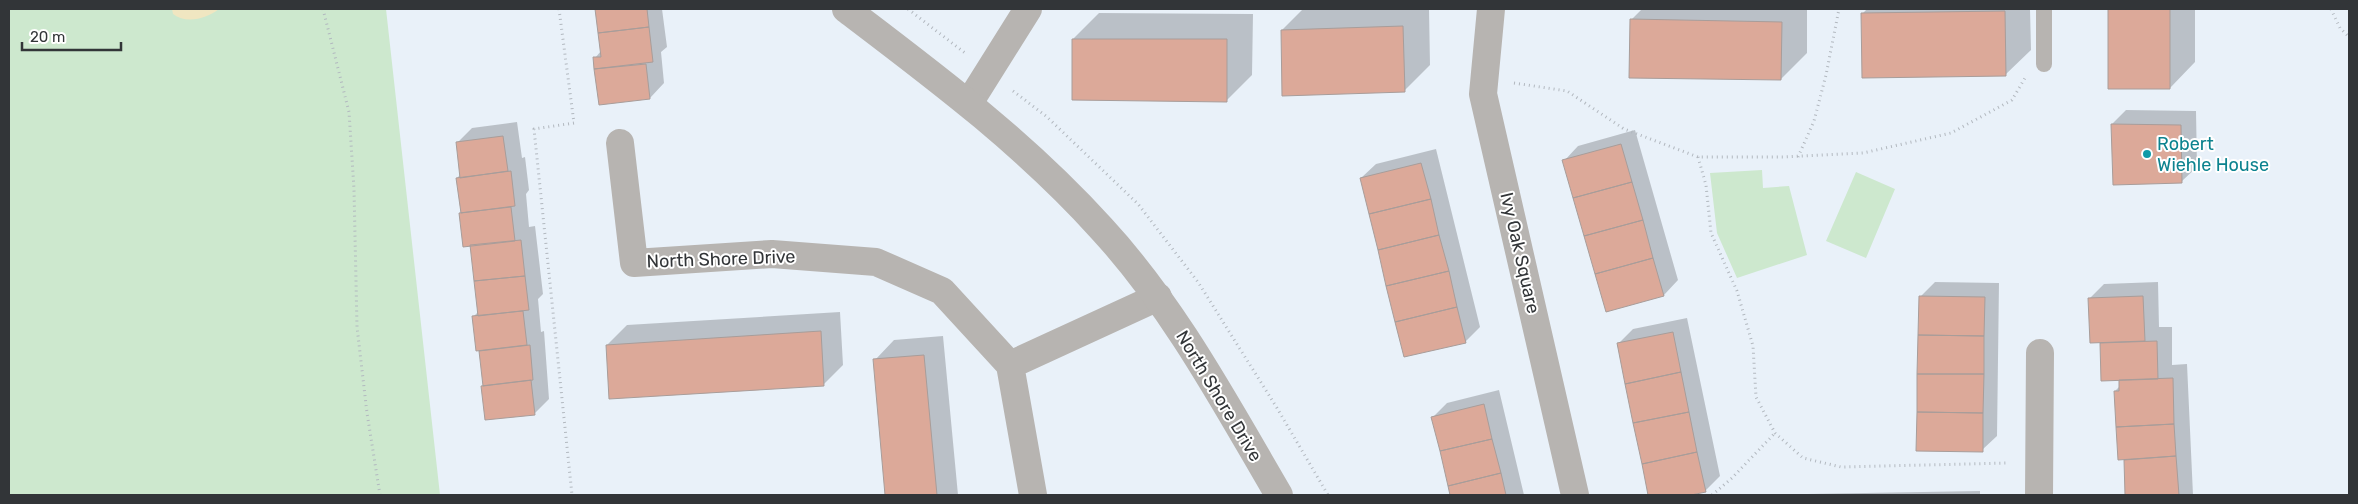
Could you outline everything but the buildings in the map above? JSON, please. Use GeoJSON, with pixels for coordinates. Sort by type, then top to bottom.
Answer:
{"type":"FeatureCollection","features":[{"type":"Feature","properties":{"kind":"street","name":"North Shore Drive"},"geometry":{"type":"LineString","coordinates":[[846,9],[970,103],[1042,166],[1096,222],[1158,297],[1196,352],[1279,495]]}},
{"type":"Feature","properties":{"kind":"street"},"geometry":{"type":"LineString","coordinates":[[970,103],[1028,9]]}},
{"type":"Feature","properties":{"kind":"street","name":"Ivy Oak Square"},"geometry":{"type":"LineString","coordinates":[[1491,9],[1483,94],[1575,495]]}},
{"type":"Feature","properties":{"kind":"street","name":"North Shore Drive"},"geometry":{"type":"LineString","coordinates":[[620,143],[634,263],[772,254],[876,262],[942,291],[1010,365]]}},
{"type":"Feature","properties":{"kind":"street"},"geometry":{"type":"LineString","coordinates":[[1033,495],[1010,365],[1158,297]]}},
{"type":"Feature","properties":{"kind":"street"},"geometry":{"type":"LineString","coordinates":[[2039,495],[2040,353]]}},
{"type":"Feature","properties":{"kind":"lane"},"geometry":{"type":"LineString","coordinates":[[2044,9],[2044,64]]}},
{"type":"Feature","properties":{"kind":"path"},"geometry":{"type":"LineString","coordinates":[[323,9],[349,112],[354,189],[357,326],[367,413],[380,495]]}},
{"type":"Feature","properties":{"kind":"path"},"geometry":{"type":"LineString","coordinates":[[560,9],[574,123],[534,129],[572,495]]}},
{"type":"Feature","properties":{"kind":"path"},"geometry":{"type":"LineString","coordinates":[[1798,157],[1814,121],[1826,75],[1839,9]]}},
{"type":"Feature","properties":{"kind":"path"},"geometry":{"type":"LineString","coordinates":[[2331,9],[2340,28],[2349,37]]}},
{"type":"Feature","properties":{"kind":"path"},"geometry":{"type":"LineString","coordinates":[[1485,78],[1566,91],[1624,129],[1698,157],[1798,157],[1863,153],[1951,133],[2012,100],[2044,45]]}},
{"type":"Feature","properties":{"kind":"path"},"geometry":{"type":"LineString","coordinates":[[1698,157],[1706,185],[1711,233],[1737,292],[1753,346],[1756,397],[1775,434],[1803,458],[1841,467],[2039,462]]}},
{"type":"Feature","properties":{"kind":"path"},"geometry":{"type":"LineString","coordinates":[[1712,495],[1732,478],[1775,434]]}},
{"type":"Feature","properties":{"kind":"green space"},"geometry":{"type":"Polygon","coordinates":[[[9,9],[386,9],[440,495],[9,495],[9,9]]]}},
{"type":"Feature","properties":{"kind":"green space"},"geometry":{"type":"Polygon","coordinates":[[[1762,170],[1763,188],[1789,186],[1807,255],[1737,278],[1717,233],[1710,173],[1762,170]]]}},
{"type":"Feature","properties":{"kind":"green space"},"geometry":{"type":"Polygon","coordinates":[[[1856,172],[1895,189],[1866,258],[1826,241],[1856,172]]]}},
{"type":"Feature","properties":{"kind":"sand"},"geometry":{"type":"Polygon","coordinates":[[[172,9],[219,9],[202,18],[184,19],[173,14],[172,9]]]}},
{"type":"Feature","properties":{"kind":"place","name":"Robert Wiehle House"},"geometry":{"type":"Point","coordinates":[2147,154]}}]}
